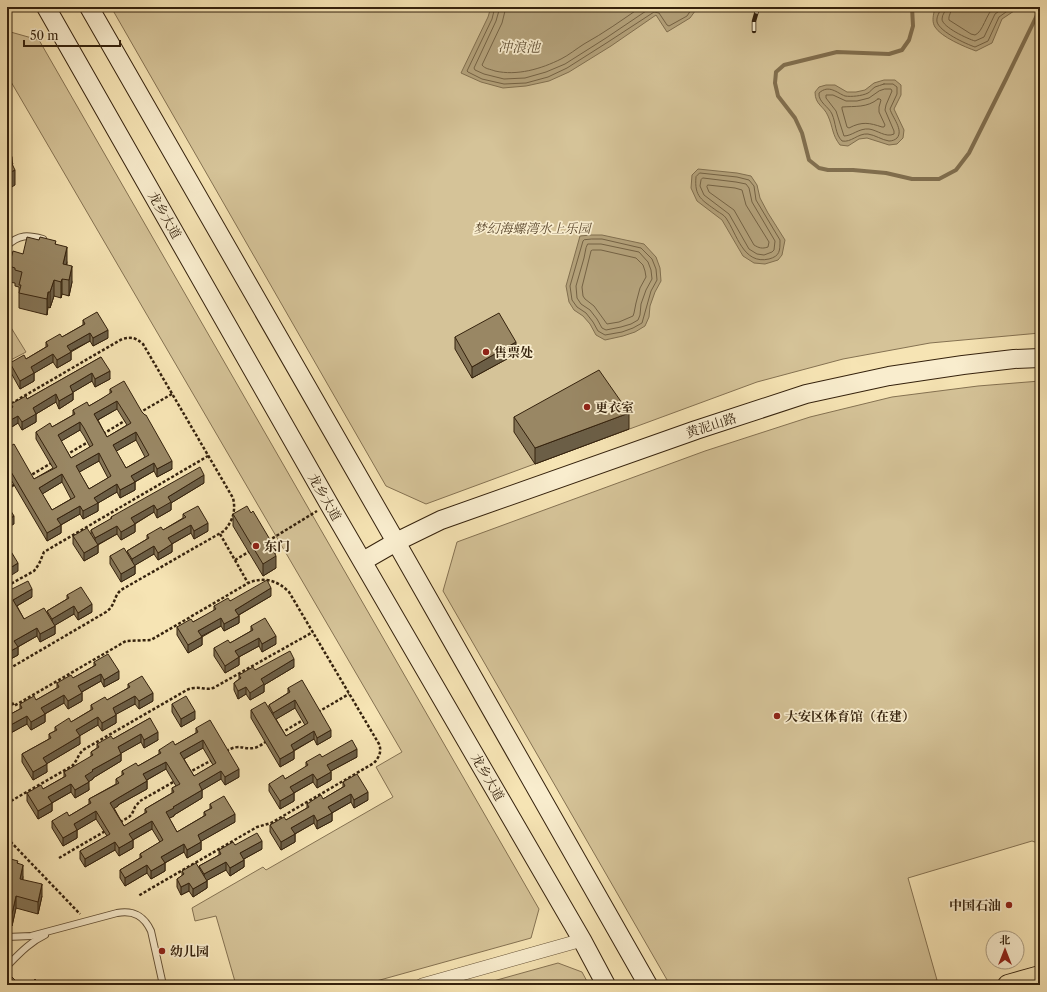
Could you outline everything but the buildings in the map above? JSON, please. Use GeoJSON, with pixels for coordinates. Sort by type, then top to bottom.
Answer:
{"type":"FeatureCollection","features":[{"type":"Feature","properties":{"kind":"main road","name":"龙乡大道"},"geometry":{"type":"LineString","coordinates":[[46,7],[329,504],[582,940],[606,985]]}},
{"type":"Feature","properties":{"kind":"main road"},"geometry":{"type":"LineString","coordinates":[[90,7],[648,985]]}},
{"type":"Feature","properties":{"kind":"main road","name":"黄泥山路"},"geometry":{"type":"LineString","coordinates":[[363,561],[396,542],[441,520],[696,430],[806,394],[890,376],[963,365],[1014,359],[1040,358]]}},
{"type":"Feature","properties":{"kind":"main road"},"geometry":{"type":"LineString","coordinates":[[1008,985],[1040,976]]}},
{"type":"Feature","properties":{"kind":"street"},"geometry":{"type":"LineString","coordinates":[[422,985],[582,940]]}},
{"type":"Feature","properties":{"kind":"lane"},"geometry":{"type":"LineString","coordinates":[[7,245],[15,239],[25,236],[43,239]]}},
{"type":"Feature","properties":{"kind":"lane"},"geometry":{"type":"LineString","coordinates":[[7,937],[31,936],[122,912],[134,913],[148,924],[151,931],[163,985]]}},
{"type":"Feature","properties":{"kind":"lane"},"geometry":{"type":"LineString","coordinates":[[7,966],[33,942],[57,930]]}},
{"type":"Feature","properties":{"kind":"path"},"geometry":{"type":"LineString","coordinates":[[7,406],[122,339],[129,338],[138,340],[142,344],[233,498],[234,504],[231,521],[220,534],[121,590],[116,596],[111,608],[106,612],[7,670]]}},
{"type":"Feature","properties":{"kind":"path"},"geometry":{"type":"LineString","coordinates":[[138,414],[172,394]]}},
{"type":"Feature","properties":{"kind":"path"},"geometry":{"type":"LineString","coordinates":[[62,457],[131,418]]}},
{"type":"Feature","properties":{"kind":"path"},"geometry":{"type":"LineString","coordinates":[[7,586],[34,571],[44,552],[208,456]]}},
{"type":"Feature","properties":{"kind":"path"},"geometry":{"type":"LineString","coordinates":[[28,477],[55,461]]}},
{"type":"Feature","properties":{"kind":"path"},"geometry":{"type":"LineString","coordinates":[[7,489],[21,481]]}},
{"type":"Feature","properties":{"kind":"path"},"geometry":{"type":"LineString","coordinates":[[262,544],[329,504]]}},
{"type":"Feature","properties":{"kind":"path"},"geometry":{"type":"LineString","coordinates":[[220,534],[248,583]]}},
{"type":"Feature","properties":{"kind":"path"},"geometry":{"type":"LineString","coordinates":[[235,560],[255,548]]}},
{"type":"Feature","properties":{"kind":"path"},"geometry":{"type":"LineString","coordinates":[[7,694],[14,706],[126,642],[151,640],[248,583],[256,580],[262,579],[275,582],[289,592],[379,744],[380,753],[378,758],[374,763],[271,823],[257,827],[138,896]]}},
{"type":"Feature","properties":{"kind":"path"},"geometry":{"type":"LineString","coordinates":[[11,801],[72,766],[83,750],[185,691],[197,687],[211,689],[313,632]]}},
{"type":"Feature","properties":{"kind":"path"},"geometry":{"type":"LineString","coordinates":[[316,713],[349,694]]}},
{"type":"Feature","properties":{"kind":"path"},"geometry":{"type":"LineString","coordinates":[[276,736],[309,717]]}},
{"type":"Feature","properties":{"kind":"path"},"geometry":{"type":"LineString","coordinates":[[224,753],[239,746],[247,748],[256,747],[269,740]]}},
{"type":"Feature","properties":{"kind":"path"},"geometry":{"type":"LineString","coordinates":[[185,775],[218,756]]}},
{"type":"Feature","properties":{"kind":"path"},"geometry":{"type":"LineString","coordinates":[[116,825],[132,814],[140,801],[179,779]]}},
{"type":"Feature","properties":{"kind":"path"},"geometry":{"type":"LineString","coordinates":[[59,858],[110,828]]}},
{"type":"Feature","properties":{"kind":"path"},"geometry":{"type":"LineString","coordinates":[[7,838],[87,921]]}},
{"type":"Feature","properties":{"kind":"green space","name":"梦幻海螺湾水上乐园"},"geometry":{"type":"Polygon","coordinates":[[[111,7],[1040,7],[1040,333],[930,343],[843,359],[757,382],[426,504],[386,486],[111,7]]]}},
{"type":"Feature","properties":{"kind":"green space"},"geometry":{"type":"Polygon","coordinates":[[[7,31],[39,40],[539,909],[531,938],[362,985],[236,985],[216,916],[195,921],[192,908],[263,867],[266,870],[393,797],[376,767],[402,752],[7,75],[7,31]]]}},
{"type":"Feature","properties":{"kind":"green space"},"geometry":{"type":"Polygon","coordinates":[[[7,321],[26,352],[7,362],[7,321]]]}},
{"type":"Feature","properties":{"kind":"green space","name":"大安区体育馆（在建）"},"geometry":{"type":"Polygon","coordinates":[[[1040,381],[1040,844],[1032,841],[908,878],[937,980],[919,985],[670,985],[443,591],[457,542],[705,451],[810,417],[892,397],[978,386],[1040,381]]]}},
{"type":"Feature","properties":{"kind":"green space"},"geometry":{"type":"Polygon","coordinates":[[[558,963],[582,972],[589,985],[479,985],[558,963]]]}},
{"type":"Feature","properties":{"kind":"water","name":"冲浪池"},"geometry":{"type":"Polygon","coordinates":[[[491,7],[698,7],[690,18],[667,32],[656,15],[611,46],[569,72],[549,81],[526,86],[503,88],[481,82],[461,73],[488,17],[491,7]]]}},
{"type":"Feature","properties":{"kind":"water"},"geometry":{"type":"Polygon","coordinates":[[[938,7],[1018,7],[1002,19],[992,43],[976,51],[954,41],[938,31],[933,20],[934,12],[938,7]]]}},
{"type":"Feature","properties":{"kind":"water"},"geometry":{"type":"Polygon","coordinates":[[[884,80],[895,80],[901,85],[901,95],[894,109],[904,130],[903,138],[897,144],[889,145],[867,138],[859,139],[848,146],[840,145],[835,138],[830,120],[816,100],[815,92],[819,87],[835,85],[847,92],[856,92],[865,90],[874,83],[884,80]]]}},
{"type":"Feature","properties":{"kind":"water"},"geometry":{"type":"Polygon","coordinates":[[[698,169],[751,176],[757,185],[760,198],[785,240],[782,255],[778,260],[765,264],[754,263],[743,256],[722,220],[697,201],[691,188],[692,175],[698,169]]]}},
{"type":"Feature","properties":{"kind":"water"},"geometry":{"type":"Polygon","coordinates":[[[602,235],[644,244],[656,257],[660,268],[661,281],[650,306],[649,317],[645,326],[635,332],[605,340],[596,335],[590,324],[583,316],[574,310],[569,302],[566,286],[580,236],[602,235]]]}},
{"type":"Feature","properties":{"kind":"waterway"},"geometry":{"type":"LineString","coordinates":[[912,7],[913,26],[909,40],[902,50],[889,54],[837,52],[784,65],[776,72],[775,83],[778,96],[795,118],[802,133],[809,160],[819,168],[828,170],[853,170],[886,173],[912,179],[939,179],[956,170],[969,153],[1040,9]]}},
{"type":"Feature","properties":{"kind":"railway"},"geometry":{"type":"LineString","coordinates":[[754,31],[754,21],[758,7]]}},
{"type":"Feature","properties":{"kind":"place","name":"售票处"},"geometry":{"type":"Point","coordinates":[486,352]}},
{"type":"Feature","properties":{"kind":"place","name":"更衣室"},"geometry":{"type":"Point","coordinates":[587,407]}},
{"type":"Feature","properties":{"kind":"place","name":"东门"},"geometry":{"type":"Point","coordinates":[256,546]}},
{"type":"Feature","properties":{"kind":"place","name":"大安区体育馆（在建）"},"geometry":{"type":"Point","coordinates":[777,716]}},
{"type":"Feature","properties":{"kind":"place","name":"中国石油"},"geometry":{"type":"Point","coordinates":[1009,905]}},
{"type":"Feature","properties":{"kind":"place","name":"幼儿园"},"geometry":{"type":"Point","coordinates":[162,951]}}]}
